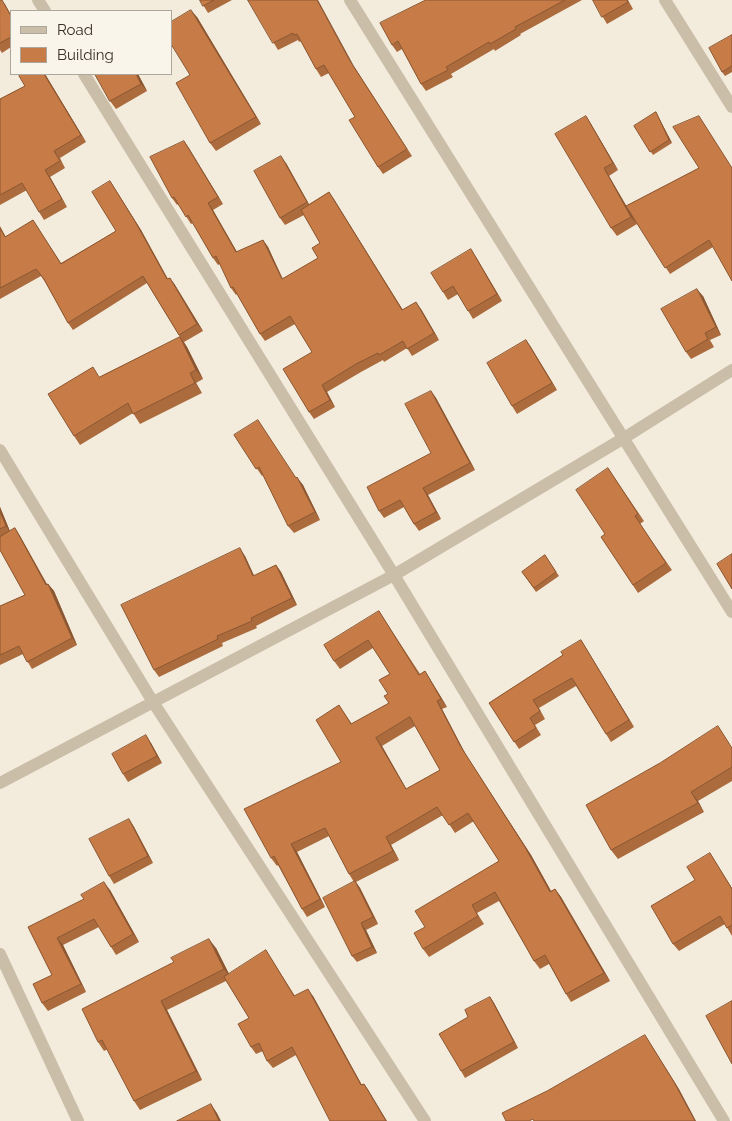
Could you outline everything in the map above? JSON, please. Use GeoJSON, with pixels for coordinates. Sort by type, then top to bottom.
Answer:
{"type":"FeatureCollection","features":[{"type":"Feature","properties":{"kind":"street"},"geometry":{"type":"LineString","coordinates":[[350,0],[732,612]]}},
{"type":"Feature","properties":{"kind":"street"},"geometry":{"type":"LineString","coordinates":[[665,0],[732,107]]}},
{"type":"Feature","properties":{"kind":"street"},"geometry":{"type":"LineString","coordinates":[[85,75],[394,575],[724,1121]]}},
{"type":"Feature","properties":{"kind":"street"},"geometry":{"type":"LineString","coordinates":[[0,783],[394,575],[624,438],[732,370]]}},
{"type":"Feature","properties":{"kind":"street"},"geometry":{"type":"LineString","coordinates":[[0,450],[153,702],[425,1121]]}},
{"type":"Feature","properties":{"kind":"street"},"geometry":{"type":"LineString","coordinates":[[0,954],[78,1121]]}},
{"type":"Feature","properties":{"kind":"building"},"geometry":{"type":"Polygon","coordinates":[[[0,0],[2,0],[10,14],[10,38],[0,43],[0,0]]]}},
{"type":"Feature","properties":{"kind":"building"},"geometry":{"type":"Polygon","coordinates":[[[200,0],[214,0],[203,6],[200,0]]]}},
{"type":"Feature","properties":{"kind":"building"},"geometry":{"type":"Polygon","coordinates":[[[248,0],[317,0],[350,61],[407,149],[378,167],[349,120],[355,117],[324,65],[316,69],[297,34],[294,35],[293,33],[273,43],[248,0]]]}},
{"type":"Feature","properties":{"kind":"building"},"geometry":{"type":"Polygon","coordinates":[[[426,0],[565,0],[515,27],[516,29],[490,44],[489,42],[446,67],[448,70],[421,84],[398,41],[392,45],[380,23],[426,0]]]}},
{"type":"Feature","properties":{"kind":"building"},"geometry":{"type":"Polygon","coordinates":[[[593,0],[627,0],[628,2],[602,17],[593,0]]]}},
{"type":"Feature","properties":{"kind":"building"},"geometry":{"type":"Polygon","coordinates":[[[191,10],[256,117],[210,143],[176,83],[190,75],[172,46],[172,21],[191,10]]]}},
{"type":"Feature","properties":{"kind":"building"},"geometry":{"type":"Polygon","coordinates":[[[732,35],[732,66],[722,72],[709,48],[732,35]]]}},
{"type":"Feature","properties":{"kind":"building"},"geometry":{"type":"Polygon","coordinates":[[[45,75],[81,135],[54,151],[60,161],[45,170],[62,199],[39,212],[22,183],[0,195],[0,99],[25,86],[19,76],[45,75]]]}},
{"type":"Feature","properties":{"kind":"building"},"geometry":{"type":"Polygon","coordinates":[[[96,75],[136,75],[141,84],[110,101],[96,75]]]}},
{"type":"Feature","properties":{"kind":"building"},"geometry":{"type":"Polygon","coordinates":[[[656,112],[669,140],[650,152],[634,126],[656,112]]]}},
{"type":"Feature","properties":{"kind":"building"},"geometry":{"type":"Polygon","coordinates":[[[586,116],[613,163],[604,168],[631,217],[611,228],[555,134],[586,116]]]}},
{"type":"Feature","properties":{"kind":"building"},"geometry":{"type":"Polygon","coordinates":[[[699,116],[732,168],[732,281],[709,240],[665,268],[626,206],[699,168],[673,127],[699,116]]]}},
{"type":"Feature","properties":{"kind":"building"},"geometry":{"type":"Polygon","coordinates":[[[184,141],[218,197],[208,203],[236,252],[263,240],[282,279],[318,258],[312,248],[320,243],[301,210],[329,192],[402,310],[416,302],[434,333],[407,349],[403,341],[379,355],[378,353],[356,364],[322,385],[330,400],[309,412],[283,369],[312,352],[290,316],[260,334],[233,287],[231,288],[216,256],[213,258],[188,215],[186,217],[174,197],[172,198],[150,157],[184,141]]]}},
{"type":"Feature","properties":{"kind":"building"},"geometry":{"type":"Polygon","coordinates":[[[281,156],[307,202],[280,218],[254,171],[281,156]]]}},
{"type":"Feature","properties":{"kind":"building"},"geometry":{"type":"Polygon","coordinates":[[[110,181],[167,279],[170,278],[197,324],[179,335],[143,276],[68,323],[44,279],[36,269],[0,288],[0,228],[5,237],[33,220],[61,264],[116,231],[92,192],[110,181]]]}},
{"type":"Feature","properties":{"kind":"building"},"geometry":{"type":"Polygon","coordinates":[[[471,249],[497,294],[468,311],[453,286],[443,292],[431,273],[471,249]]]}},
{"type":"Feature","properties":{"kind":"building"},"geometry":{"type":"Polygon","coordinates":[[[697,289],[716,327],[705,333],[708,339],[686,352],[661,309],[697,289]]]}},
{"type":"Feature","properties":{"kind":"building"},"geometry":{"type":"Polygon","coordinates":[[[180,337],[196,370],[190,373],[195,383],[133,414],[128,403],[74,436],[48,394],[93,367],[99,377],[180,337]]]}},
{"type":"Feature","properties":{"kind":"building"},"geometry":{"type":"Polygon","coordinates":[[[526,340],[552,383],[512,406],[487,363],[526,340]]]}},
{"type":"Feature","properties":{"kind":"building"},"geometry":{"type":"Polygon","coordinates":[[[431,391],[470,463],[423,488],[436,512],[414,524],[400,500],[379,511],[367,487],[431,453],[405,404],[431,391]]]}},
{"type":"Feature","properties":{"kind":"building"},"geometry":{"type":"Polygon","coordinates":[[[258,420],[297,477],[315,512],[288,526],[259,467],[256,469],[234,435],[258,420]]]}},
{"type":"Feature","properties":{"kind":"building"},"geometry":{"type":"Polygon","coordinates":[[[608,468],[638,514],[635,516],[666,563],[633,585],[601,537],[605,534],[576,490],[608,468]]]}},
{"type":"Feature","properties":{"kind":"building"},"geometry":{"type":"Polygon","coordinates":[[[0,512],[6,526],[0,529],[0,512]]]}},
{"type":"Feature","properties":{"kind":"building"},"geometry":{"type":"Polygon","coordinates":[[[15,528],[46,585],[48,584],[72,638],[27,662],[19,646],[0,655],[0,606],[25,595],[0,550],[0,537],[15,528]]]}},
{"type":"Feature","properties":{"kind":"building"},"geometry":{"type":"Polygon","coordinates":[[[240,548],[253,576],[276,565],[292,598],[251,618],[252,621],[217,636],[218,639],[154,670],[121,605],[240,548]]]}},
{"type":"Feature","properties":{"kind":"building"},"geometry":{"type":"Polygon","coordinates":[[[732,554],[732,589],[717,564],[732,554]]]}},
{"type":"Feature","properties":{"kind":"building"},"geometry":{"type":"Polygon","coordinates":[[[545,555],[556,572],[534,588],[522,572],[545,555]]]}},
{"type":"Feature","properties":{"kind":"building"},"geometry":{"type":"Polygon","coordinates":[[[379,611],[419,675],[425,671],[441,699],[437,701],[461,747],[525,847],[550,892],[555,889],[604,973],[566,994],[545,955],[534,961],[495,892],[472,905],[478,916],[423,949],[414,933],[425,927],[415,911],[499,861],[468,813],[449,825],[437,807],[386,837],[393,851],[349,874],[325,828],[291,844],[320,899],[302,909],[274,856],[271,858],[244,809],[341,762],[316,720],[339,705],[351,724],[389,703],[384,696],[388,694],[379,680],[390,674],[368,640],[334,661],[324,645],[379,611]],[[410,717],[376,738],[406,789],[440,770],[410,717]]]}},
{"type":"Feature","properties":{"kind":"building"},"geometry":{"type":"Polygon","coordinates":[[[581,640],[629,720],[606,734],[572,678],[533,700],[540,711],[530,718],[536,728],[514,742],[489,703],[563,655],[561,652],[581,640]]]}},
{"type":"Feature","properties":{"kind":"building"},"geometry":{"type":"Polygon","coordinates":[[[718,726],[732,748],[732,767],[691,792],[698,803],[611,850],[586,805],[660,763],[718,726]]]}},
{"type":"Feature","properties":{"kind":"building"},"geometry":{"type":"Polygon","coordinates":[[[146,735],[157,756],[123,774],[112,754],[146,735]]]}},
{"type":"Feature","properties":{"kind":"building"},"geometry":{"type":"Polygon","coordinates":[[[129,819],[148,856],[109,876],[89,839],[129,819]]]}},
{"type":"Feature","properties":{"kind":"building"},"geometry":{"type":"Polygon","coordinates":[[[710,853],[732,889],[732,925],[727,928],[720,916],[673,944],[651,906],[695,880],[687,867],[710,853]]]}},
{"type":"Feature","properties":{"kind":"building"},"geometry":{"type":"Polygon","coordinates":[[[355,881],[373,917],[361,923],[372,947],[352,956],[323,898],[355,881]]]}},
{"type":"Feature","properties":{"kind":"building"},"geometry":{"type":"Polygon","coordinates":[[[104,882],[133,934],[111,947],[94,919],[57,938],[81,984],[42,1003],[33,984],[52,975],[28,927],[84,899],[81,895],[104,882]]]}},
{"type":"Feature","properties":{"kind":"building"},"geometry":{"type":"Polygon","coordinates":[[[209,939],[224,969],[161,1001],[196,1071],[134,1101],[102,1040],[98,1042],[82,1009],[174,962],[171,958],[209,939]]]}},
{"type":"Feature","properties":{"kind":"building"},"geometry":{"type":"Polygon","coordinates":[[[266,950],[294,996],[308,989],[361,1085],[364,1084],[386,1121],[330,1121],[292,1047],[267,1061],[259,1043],[251,1047],[238,1024],[249,1018],[224,977],[266,950]]]}},
{"type":"Feature","properties":{"kind":"building"},"geometry":{"type":"Polygon","coordinates":[[[490,997],[514,1042],[461,1071],[439,1034],[468,1017],[465,1010],[490,997]]]}},
{"type":"Feature","properties":{"kind":"building"},"geometry":{"type":"Polygon","coordinates":[[[732,1001],[732,1064],[706,1016],[732,1001]]]}},
{"type":"Feature","properties":{"kind":"building"},"geometry":{"type":"Polygon","coordinates":[[[645,1035],[695,1121],[534,1121],[533,1119],[529,1121],[506,1121],[502,1113],[547,1091],[645,1035]]]}},
{"type":"Feature","properties":{"kind":"building"},"geometry":{"type":"Polygon","coordinates":[[[211,1104],[219,1121],[177,1121],[211,1104]]]}}]}
